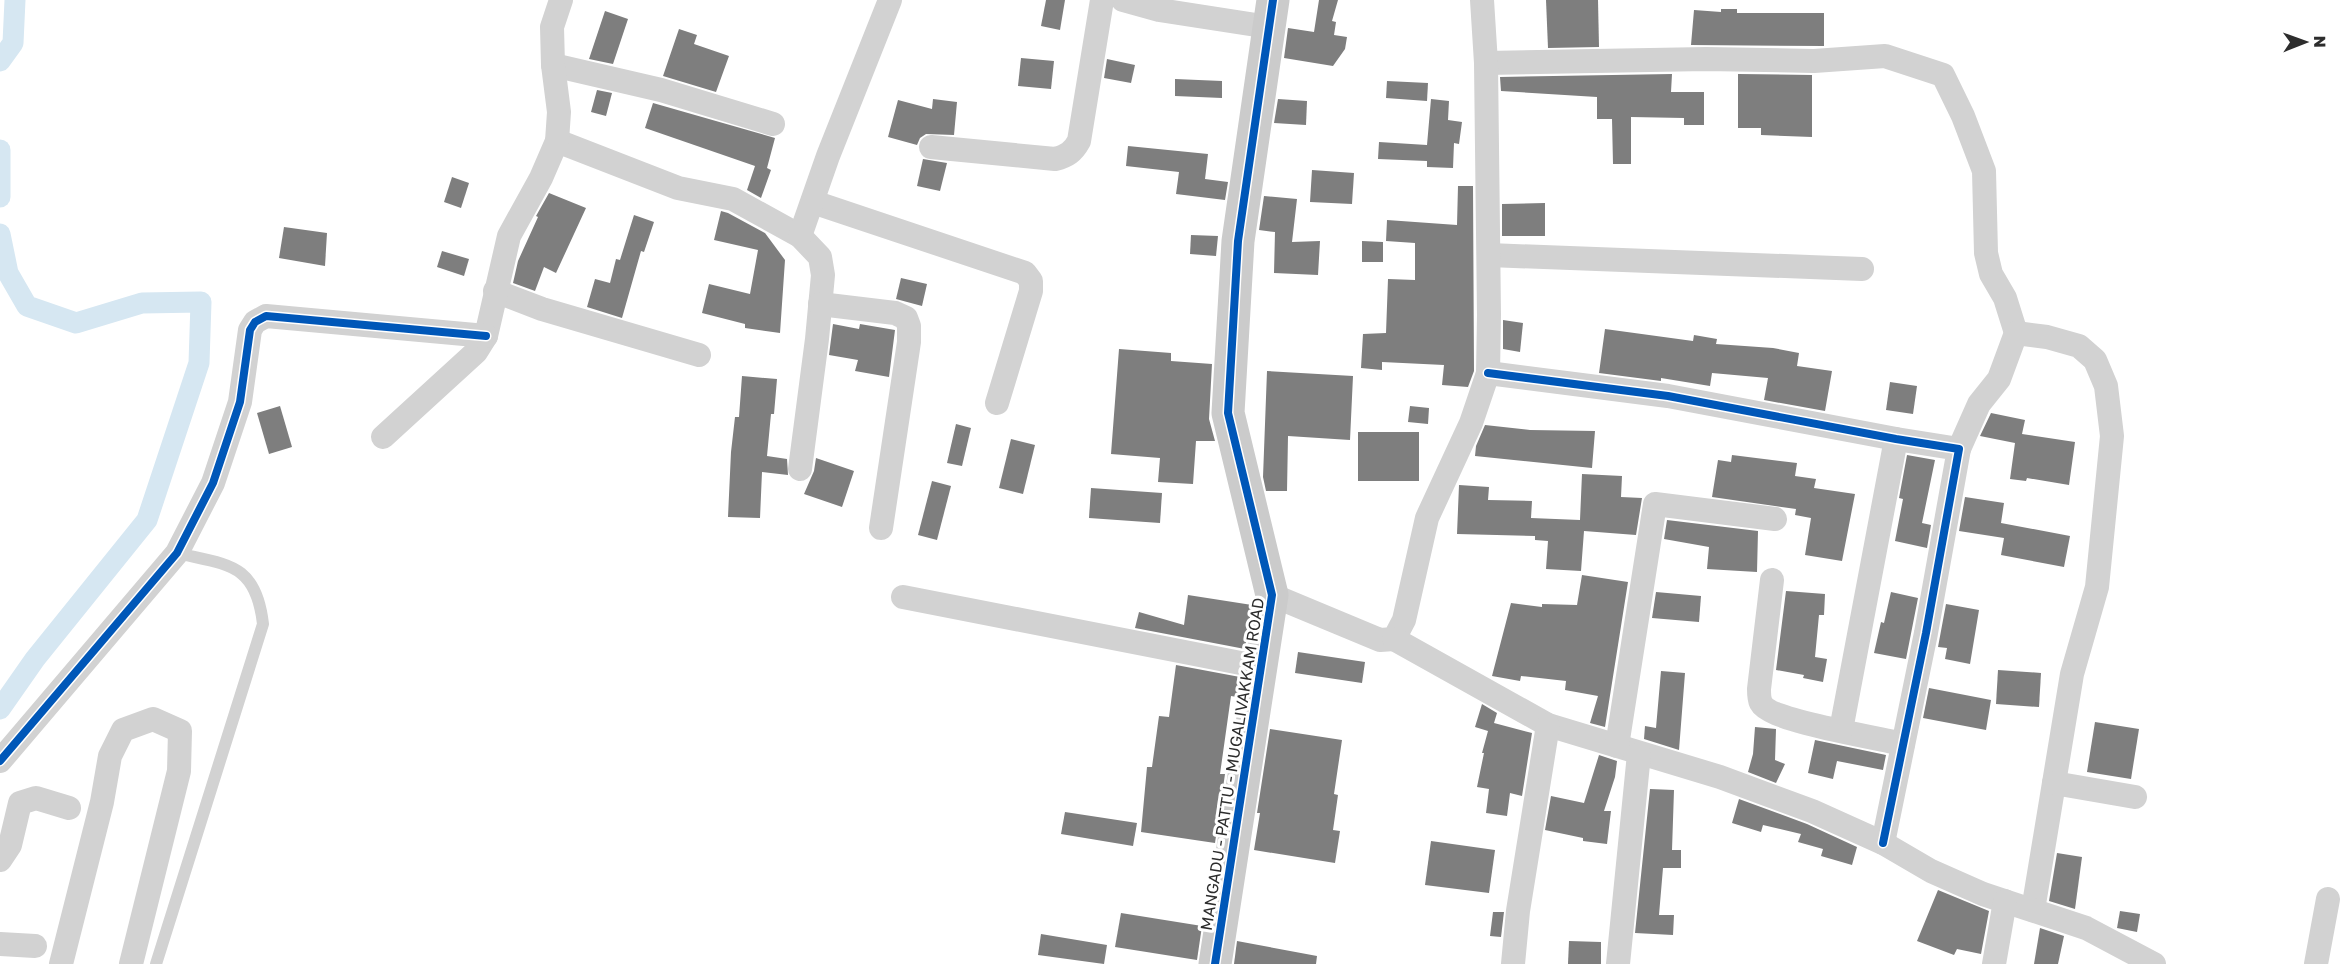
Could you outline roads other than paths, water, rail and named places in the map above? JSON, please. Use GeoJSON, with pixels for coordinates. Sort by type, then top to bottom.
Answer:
{"type":"FeatureCollection","features":[{"type":"Feature","properties":{"kind":"street"},"geometry":{"type":"LineString","coordinates":[[383,437],[476,352],[486,336],[509,236],[541,178],[557,141],[559,112],[553,65],[552,27],[561,0]]}},
{"type":"Feature","properties":{"kind":"street"},"geometry":{"type":"LineString","coordinates":[[800,236],[828,156],[890,0]]}},
{"type":"Feature","properties":{"kind":"street"},"geometry":{"type":"LineString","coordinates":[[931,147],[1055,159],[1066,156],[1074,150],[1079,141],[1102,0]]}},
{"type":"Feature","properties":{"kind":"street"},"geometry":{"type":"LineString","coordinates":[[1123,0],[1159,10],[1271,14]]}},
{"type":"Feature","properties":{"kind":"street"},"geometry":{"type":"LineString","coordinates":[[1394,639],[1404,620],[1428,518],[1471,423],[1488,373],[1486,63],[1482,0]]}},
{"type":"Feature","properties":{"kind":"street","name":"MANGADU - PATTU - MUGALIVAKKAM ROAD"},"geometry":{"type":"LineString","coordinates":[[1215,964],[1272,595],[1228,413],[1238,241],[1271,14]]}},
{"type":"Feature","properties":{"kind":"street"},"geometry":{"type":"LineString","coordinates":[[1486,63],[1706,59],[1814,61],[1885,56],[1943,75],[1963,116],[1984,171],[1986,253],[1991,274],[2005,298],[2016,333],[1999,378],[1979,404],[1959,449],[1926,633],[1883,843]]}},
{"type":"Feature","properties":{"kind":"street"},"geometry":{"type":"LineString","coordinates":[[553,65],[661,90],[773,124]]}},
{"type":"Feature","properties":{"kind":"street"},"geometry":{"type":"LineString","coordinates":[[557,141],[678,188],[733,199],[800,236],[820,257],[823,275],[812,388],[800,468]]}},
{"type":"Feature","properties":{"kind":"street"},"geometry":{"type":"LineString","coordinates":[[813,202],[1025,273],[1031,280],[1031,291],[996,403]]}},
{"type":"Feature","properties":{"kind":"street"},"geometry":{"type":"LineString","coordinates":[[1489,255],[1862,269]]}},
{"type":"Feature","properties":{"kind":"street"},"geometry":{"type":"LineString","coordinates":[[495,291],[542,309],[699,355]]}},
{"type":"Feature","properties":{"kind":"street"},"geometry":{"type":"LineString","coordinates":[[820,304],[895,313],[906,318],[909,326],[909,342],[880,528]]}},
{"type":"Feature","properties":{"kind":"street"},"geometry":{"type":"LineString","coordinates":[[0,761],[177,553],[213,483],[240,402],[250,330],[255,322],[266,316],[486,336]]}},
{"type":"Feature","properties":{"kind":"street"},"geometry":{"type":"LineString","coordinates":[[2016,333],[2047,337],[2079,346],[2095,360],[2106,386],[2112,436],[2097,587],[2073,674],[2033,910]]}},
{"type":"Feature","properties":{"kind":"street"},"geometry":{"type":"LineString","coordinates":[[1488,373],[1668,396],[1959,449]]}},
{"type":"Feature","properties":{"kind":"street"},"geometry":{"type":"LineString","coordinates":[[1841,730],[1896,439]]}},
{"type":"Feature","properties":{"kind":"street"},"geometry":{"type":"LineString","coordinates":[[1618,964],[1628,750],[1655,504],[1775,519]]}},
{"type":"Feature","properties":{"kind":"street"},"geometry":{"type":"LineString","coordinates":[[1772,580],[1759,689],[1761,703],[1770,712],[1791,720],[1904,744]]}},
{"type":"Feature","properties":{"kind":"street"},"geometry":{"type":"LineString","coordinates":[[1272,595],[1380,640],[1394,639],[1548,725],[1720,777],[1812,811],[1883,843],[1931,871],[1983,894],[2086,928],[2154,964]]}},
{"type":"Feature","properties":{"kind":"street"},"geometry":{"type":"LineString","coordinates":[[903,597],[1261,667]]}},
{"type":"Feature","properties":{"kind":"street"},"geometry":{"type":"LineString","coordinates":[[61,964],[102,802],[110,756],[123,730],[153,719],[180,731],[179,771],[131,964]]}},
{"type":"Feature","properties":{"kind":"street"},"geometry":{"type":"LineString","coordinates":[[1513,964],[1519,900],[1548,725]]}},
{"type":"Feature","properties":{"kind":"street"},"geometry":{"type":"LineString","coordinates":[[2054,783],[2135,797]]}},
{"type":"Feature","properties":{"kind":"street"},"geometry":{"type":"LineString","coordinates":[[0,860],[10,845],[20,803],[36,798],[69,808]]}},
{"type":"Feature","properties":{"kind":"street"},"geometry":{"type":"LineString","coordinates":[[2316,964],[2328,899]]}},
{"type":"Feature","properties":{"kind":"street"},"geometry":{"type":"LineString","coordinates":[[1994,964],[2005,901]]}},
{"type":"Feature","properties":{"kind":"street"},"geometry":{"type":"LineString","coordinates":[[0,944],[35,946]]}},
{"type":"Feature","properties":{"kind":"lane"},"geometry":{"type":"LineString","coordinates":[[156,964],[263,624],[261,602],[245,574],[228,565],[177,553]]}},
{"type":"Feature","properties":{"kind":"waterway"},"geometry":{"type":"LineString","coordinates":[[0,61],[13,43],[15,0]]}},
{"type":"Feature","properties":{"kind":"waterway"},"geometry":{"type":"LineString","coordinates":[[0,150],[0,197]]}},
{"type":"Feature","properties":{"kind":"waterway"},"geometry":{"type":"LineString","coordinates":[[0,234],[8,273],[27,306],[76,323],[142,303],[201,302],[199,363],[147,520],[35,659],[0,709]]}}]}
